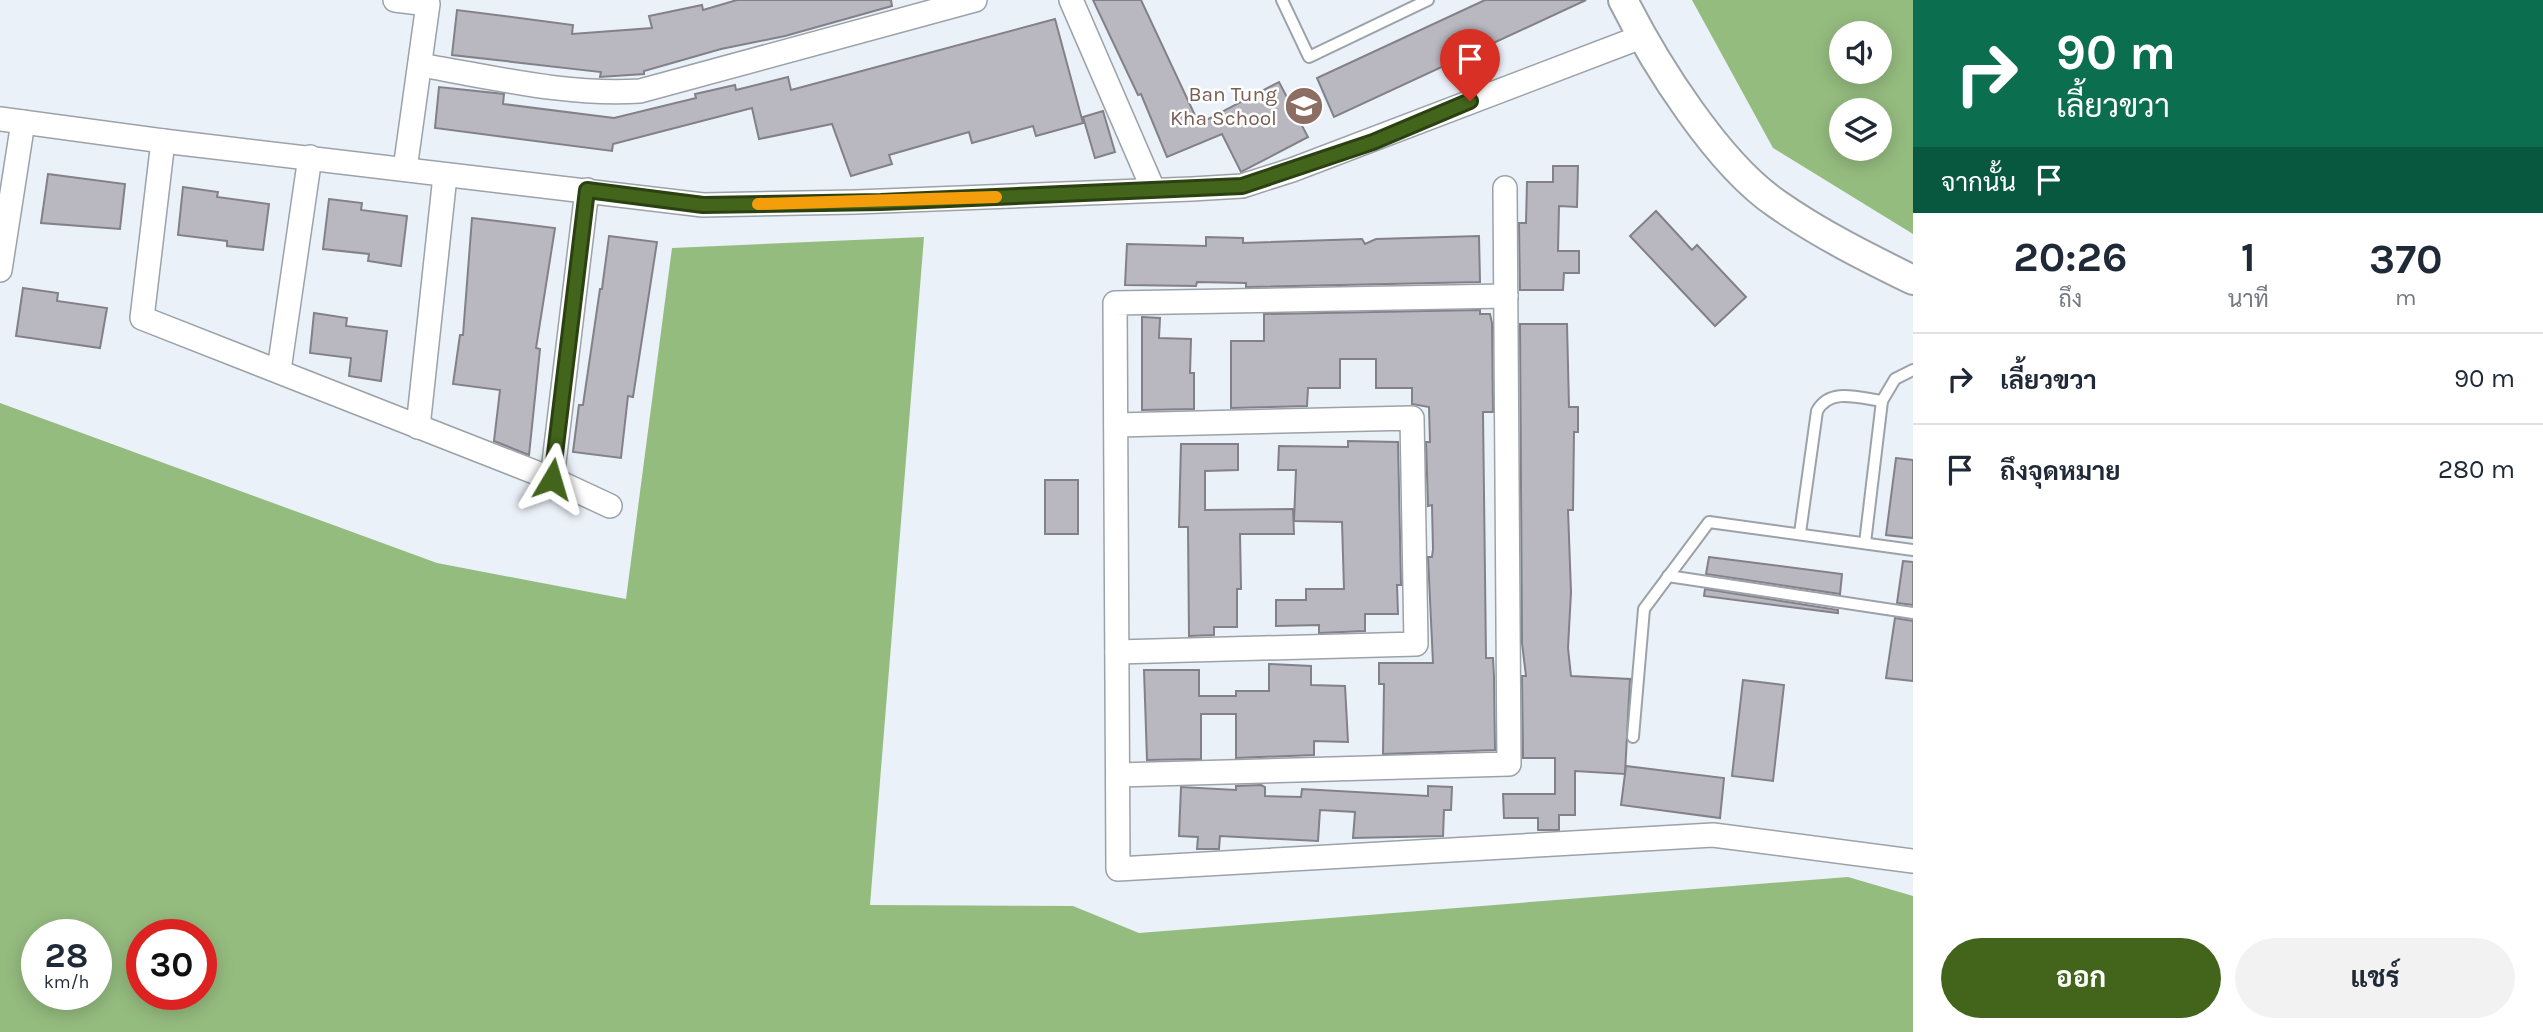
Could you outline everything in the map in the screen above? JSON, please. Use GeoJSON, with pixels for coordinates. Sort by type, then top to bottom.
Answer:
{"type":"FeatureCollection","features":[{"type":"Feature","properties":{"kind":"street"},"geometry":{"type":"LineString","coordinates":[[395,0],[428,4],[405,169]]}},
{"type":"Feature","properties":{"kind":"street"},"geometry":{"type":"LineString","coordinates":[[419,65],[571,90],[610,93],[640,91],[975,0]]}},
{"type":"Feature","properties":{"kind":"street"},"geometry":{"type":"LineString","coordinates":[[1071,0],[1153,189]]}},
{"type":"Feature","properties":{"kind":"street"},"geometry":{"type":"LineString","coordinates":[[1623,0],[1641,37],[1713,144],[1774,203],[1852,250],[1913,280]]}},
{"type":"Feature","properties":{"kind":"street"},"geometry":{"type":"LineString","coordinates":[[0,270],[11,120],[445,176],[703,205],[856,202],[1242,186],[1373,142],[1494,91],[1641,37]]}},
{"type":"Feature","properties":{"kind":"street"},"geometry":{"type":"LineString","coordinates":[[163,141],[142,317],[552,479],[610,506]]}},
{"type":"Feature","properties":{"kind":"street"},"geometry":{"type":"LineString","coordinates":[[279,370],[310,158]]}},
{"type":"Feature","properties":{"kind":"street"},"geometry":{"type":"LineString","coordinates":[[418,427],[445,176]]}},
{"type":"Feature","properties":{"kind":"street"},"geometry":{"type":"LineString","coordinates":[[1118,775],[1509,764],[1505,188]]}},
{"type":"Feature","properties":{"kind":"street"},"geometry":{"type":"LineString","coordinates":[[552,479],[587,190]]}},
{"type":"Feature","properties":{"kind":"street"},"geometry":{"type":"LineString","coordinates":[[1506,296],[1115,303],[1118,869],[1713,835],[1913,861]]}},
{"type":"Feature","properties":{"kind":"street"},"geometry":{"type":"LineString","coordinates":[[1116,425],[1412,418],[1416,644],[1117,652]]}},
{"type":"Feature","properties":{"kind":"street"},"geometry":{"type":"LineString","coordinates":[[1858,853],[1913,877]]}},
{"type":"Feature","properties":{"kind":"lane"},"geometry":{"type":"LineString","coordinates":[[1282,0],[1309,57],[1428,0]]}},
{"type":"Feature","properties":{"kind":"lane"},"geometry":{"type":"LineString","coordinates":[[1866,543],[1882,401],[1895,379],[1913,370]]}},
{"type":"Feature","properties":{"kind":"lane"},"geometry":{"type":"LineString","coordinates":[[1800,533],[1817,411],[1821,403],[1837,395],[1882,401]]}},
{"type":"Feature","properties":{"kind":"lane"},"geometry":{"type":"LineString","coordinates":[[1633,737],[1644,609],[1709,522],[1913,550]]}},
{"type":"Feature","properties":{"kind":"lane"},"geometry":{"type":"LineString","coordinates":[[1668,576],[1913,613]]}},
{"type":"Feature","properties":{"kind":"green space"},"geometry":{"type":"Polygon","coordinates":[[[1692,0],[1913,0],[1913,234],[1773,148],[1692,0]]]}},
{"type":"Feature","properties":{"kind":"green space"},"geometry":{"type":"Polygon","coordinates":[[[924,237],[870,905],[1073,906],[1139,933],[1848,877],[1913,896],[1913,1032],[0,1032],[0,403],[437,563],[626,599],[672,248],[924,237]]]}},
{"type":"Feature","properties":{"kind":"building"},"geometry":{"type":"Polygon","coordinates":[[[737,0],[891,0],[892,6],[785,36],[721,49],[644,71],[644,74],[600,77],[601,72],[452,55],[457,10],[573,25],[572,34],[652,28],[649,16],[702,5],[703,10],[737,0]]]}},
{"type":"Feature","properties":{"kind":"building"},"geometry":{"type":"Polygon","coordinates":[[[1093,0],[1141,0],[1199,124],[1279,82],[1308,137],[1241,172],[1222,134],[1167,157],[1141,94],[1138,95],[1093,0]]]}},
{"type":"Feature","properties":{"kind":"building"},"geometry":{"type":"Polygon","coordinates":[[[1485,0],[1586,0],[1334,117],[1317,78],[1485,0]]]}},
{"type":"Feature","properties":{"kind":"building"},"geometry":{"type":"Polygon","coordinates":[[[1055,19],[1083,123],[1036,136],[1033,126],[972,143],[969,132],[889,155],[892,164],[851,176],[832,124],[759,139],[752,108],[613,144],[612,151],[435,128],[439,87],[504,94],[503,104],[614,118],[696,98],[695,94],[735,85],[736,90],[788,77],[791,90],[1055,19]]]}},
{"type":"Feature","properties":{"kind":"building"},"geometry":{"type":"Polygon","coordinates":[[[1103,111],[1115,152],[1095,158],[1083,117],[1103,111]]]}},
{"type":"Feature","properties":{"kind":"building"},"geometry":{"type":"Polygon","coordinates":[[[1553,166],[1578,166],[1577,207],[1559,206],[1558,251],[1579,251],[1579,273],[1564,273],[1563,290],[1520,290],[1519,223],[1526,223],[1527,182],[1553,182],[1553,166]]]}},
{"type":"Feature","properties":{"kind":"building"},"geometry":{"type":"Polygon","coordinates":[[[48,174],[125,184],[120,229],[41,223],[48,174]]]}},
{"type":"Feature","properties":{"kind":"building"},"geometry":{"type":"Polygon","coordinates":[[[183,187],[218,192],[217,197],[269,204],[263,250],[227,246],[227,241],[178,235],[183,187]]]}},
{"type":"Feature","properties":{"kind":"building"},"geometry":{"type":"Polygon","coordinates":[[[329,199],[362,203],[361,210],[407,216],[401,266],[368,261],[369,254],[323,249],[329,199]]]}},
{"type":"Feature","properties":{"kind":"building"},"geometry":{"type":"Polygon","coordinates":[[[1656,211],[1692,250],[1697,245],[1746,297],[1715,326],[1630,236],[1656,211]]]}},
{"type":"Feature","properties":{"kind":"building"},"geometry":{"type":"Polygon","coordinates":[[[472,218],[555,228],[536,348],[540,349],[529,455],[494,441],[500,390],[453,384],[460,335],[463,335],[472,218]]]}},
{"type":"Feature","properties":{"kind":"building"},"geometry":{"type":"Polygon","coordinates":[[[609,236],[657,242],[633,397],[628,396],[621,458],[573,452],[579,405],[583,405],[609,236]]]}},
{"type":"Feature","properties":{"kind":"building"},"geometry":{"type":"Polygon","coordinates":[[[1479,236],[1480,282],[1246,287],[1246,283],[1197,282],[1196,286],[1125,285],[1127,244],[1206,246],[1206,237],[1243,238],[1243,243],[1362,239],[1365,244],[1376,239],[1479,236]]]}},
{"type":"Feature","properties":{"kind":"building"},"geometry":{"type":"Polygon","coordinates":[[[23,288],[58,293],[57,301],[107,308],[100,348],[16,336],[23,288]]]}},
{"type":"Feature","properties":{"kind":"building"},"geometry":{"type":"Polygon","coordinates":[[[1480,310],[1480,314],[1490,314],[1492,323],[1493,412],[1483,412],[1486,658],[1493,658],[1495,750],[1383,754],[1384,684],[1379,684],[1379,663],[1433,663],[1428,557],[1432,557],[1433,549],[1432,505],[1428,506],[1426,442],[1430,442],[1429,407],[1412,404],[1412,388],[1376,388],[1376,359],[1340,359],[1340,388],[1308,388],[1307,406],[1231,408],[1231,341],[1264,341],[1264,314],[1480,310]]]}},
{"type":"Feature","properties":{"kind":"building"},"geometry":{"type":"Polygon","coordinates":[[[314,313],[347,318],[346,326],[387,331],[381,381],[349,376],[351,358],[310,353],[314,313]]]}},
{"type":"Feature","properties":{"kind":"building"},"geometry":{"type":"Polygon","coordinates":[[[1142,317],[1160,318],[1159,338],[1191,339],[1190,373],[1194,373],[1194,409],[1142,410],[1142,317]]]}},
{"type":"Feature","properties":{"kind":"building"},"geometry":{"type":"Polygon","coordinates":[[[1520,324],[1567,324],[1569,407],[1578,407],[1578,432],[1574,432],[1573,510],[1568,510],[1571,592],[1568,648],[1571,676],[1630,679],[1625,774],[1575,771],[1575,815],[1559,815],[1559,830],[1538,830],[1538,818],[1504,818],[1503,794],[1555,794],[1555,758],[1523,758],[1522,676],[1526,676],[1522,643],[1520,324]]]}},
{"type":"Feature","properties":{"kind":"building"},"geometry":{"type":"Polygon","coordinates":[[[1348,441],[1398,442],[1401,585],[1397,585],[1398,614],[1365,614],[1365,631],[1319,633],[1319,625],[1276,626],[1276,600],[1306,600],[1306,589],[1344,589],[1342,522],[1294,521],[1296,470],[1278,470],[1279,446],[1348,447],[1348,441]]]}},
{"type":"Feature","properties":{"kind":"building"},"geometry":{"type":"Polygon","coordinates":[[[1181,444],[1238,444],[1238,470],[1205,471],[1205,510],[1293,509],[1294,534],[1240,534],[1241,589],[1237,589],[1237,627],[1214,627],[1214,635],[1189,636],[1188,527],[1179,527],[1181,444]]]}},
{"type":"Feature","properties":{"kind":"building"},"geometry":{"type":"Polygon","coordinates":[[[1896,458],[1913,460],[1913,538],[1886,535],[1896,458]]]}},
{"type":"Feature","properties":{"kind":"building"},"geometry":{"type":"Polygon","coordinates":[[[1045,480],[1078,480],[1078,534],[1045,534],[1045,480]]]}},
{"type":"Feature","properties":{"kind":"building"},"geometry":{"type":"Polygon","coordinates":[[[1709,557],[1842,574],[1840,594],[1706,574],[1709,557]]]}},
{"type":"Feature","properties":{"kind":"building"},"geometry":{"type":"Polygon","coordinates":[[[1903,561],[1913,562],[1913,605],[1897,603],[1903,561]]]}},
{"type":"Feature","properties":{"kind":"building"},"geometry":{"type":"Polygon","coordinates":[[[1705,589],[1838,610],[1838,613],[1704,596],[1705,589]]]}},
{"type":"Feature","properties":{"kind":"building"},"geometry":{"type":"Polygon","coordinates":[[[1895,618],[1913,621],[1913,681],[1886,678],[1895,618]]]}},
{"type":"Feature","properties":{"kind":"building"},"geometry":{"type":"Polygon","coordinates":[[[1269,664],[1311,666],[1311,685],[1345,686],[1348,742],[1314,741],[1314,755],[1236,758],[1236,714],[1201,714],[1201,759],[1147,760],[1144,670],[1199,670],[1199,696],[1236,696],[1236,691],[1269,691],[1269,664]]]}},
{"type":"Feature","properties":{"kind":"building"},"geometry":{"type":"Polygon","coordinates":[[[1743,680],[1784,685],[1773,781],[1732,776],[1743,680]]]}},
{"type":"Feature","properties":{"kind":"building"},"geometry":{"type":"Polygon","coordinates":[[[1626,766],[1724,778],[1720,818],[1621,805],[1626,766]]]}},
{"type":"Feature","properties":{"kind":"building"},"geometry":{"type":"Polygon","coordinates":[[[1236,786],[1265,787],[1265,796],[1301,797],[1302,789],[1428,796],[1428,786],[1452,787],[1451,810],[1444,810],[1443,836],[1353,838],[1355,812],[1320,810],[1318,841],[1220,836],[1219,849],[1197,849],[1198,837],[1179,836],[1181,787],[1236,790],[1236,786]]]}},
{"type":"Feature","properties":{"kind":"slow traffic"},"geometry":{"type":"LineString","coordinates":[[758,204],[996,197]]}},
{"type":"Feature","properties":{"kind":"place","name":"Ban Tung Kha School"},"geometry":{"type":"Point","coordinates":[1304,106]}},
{"type":"Feature","properties":{"kind":"route"},"geometry":{"type":"LineString","coordinates":[[552,479],[587,190],[703,205],[881,202],[1242,186],[1373,142],[1470,101]]}}]}
